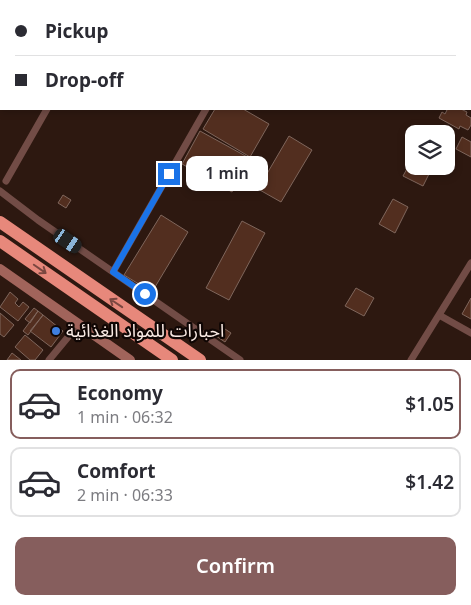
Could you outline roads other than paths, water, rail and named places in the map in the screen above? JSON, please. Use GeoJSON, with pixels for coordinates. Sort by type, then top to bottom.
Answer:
{"type":"FeatureCollection","features":[{"type":"Feature","properties":{"kind":"highway"},"geometry":{"type":"LineString","coordinates":[[0,222],[200,360]]}},
{"type":"Feature","properties":{"kind":"highway"},"geometry":{"type":"LineString","coordinates":[[0,242],[172,360]]}},
{"type":"Feature","properties":{"kind":"street"},"geometry":{"type":"LineString","coordinates":[[6,181],[46,110]]}},
{"type":"Feature","properties":{"kind":"street"},"geometry":{"type":"LineString","coordinates":[[113,272],[205,110]]}},
{"type":"Feature","properties":{"kind":"street"},"geometry":{"type":"LineString","coordinates":[[0,191],[38,220],[240,360]]}},
{"type":"Feature","properties":{"kind":"street"},"geometry":{"type":"LineString","coordinates":[[414,359],[471,263]]}},
{"type":"Feature","properties":{"kind":"street"},"geometry":{"type":"LineString","coordinates":[[0,271],[130,360]]}},
{"type":"Feature","properties":{"kind":"street"},"geometry":{"type":"LineString","coordinates":[[439,315],[471,332]]}},
{"type":"Feature","properties":{"kind":"street"},"geometry":{"type":"LineString","coordinates":[[49,360],[78,325]]}},
{"type":"Feature","properties":{"kind":"place","name":"احبارات للمواد الغذائية"},"geometry":{"type":"Point","coordinates":[56,331]}}]}
